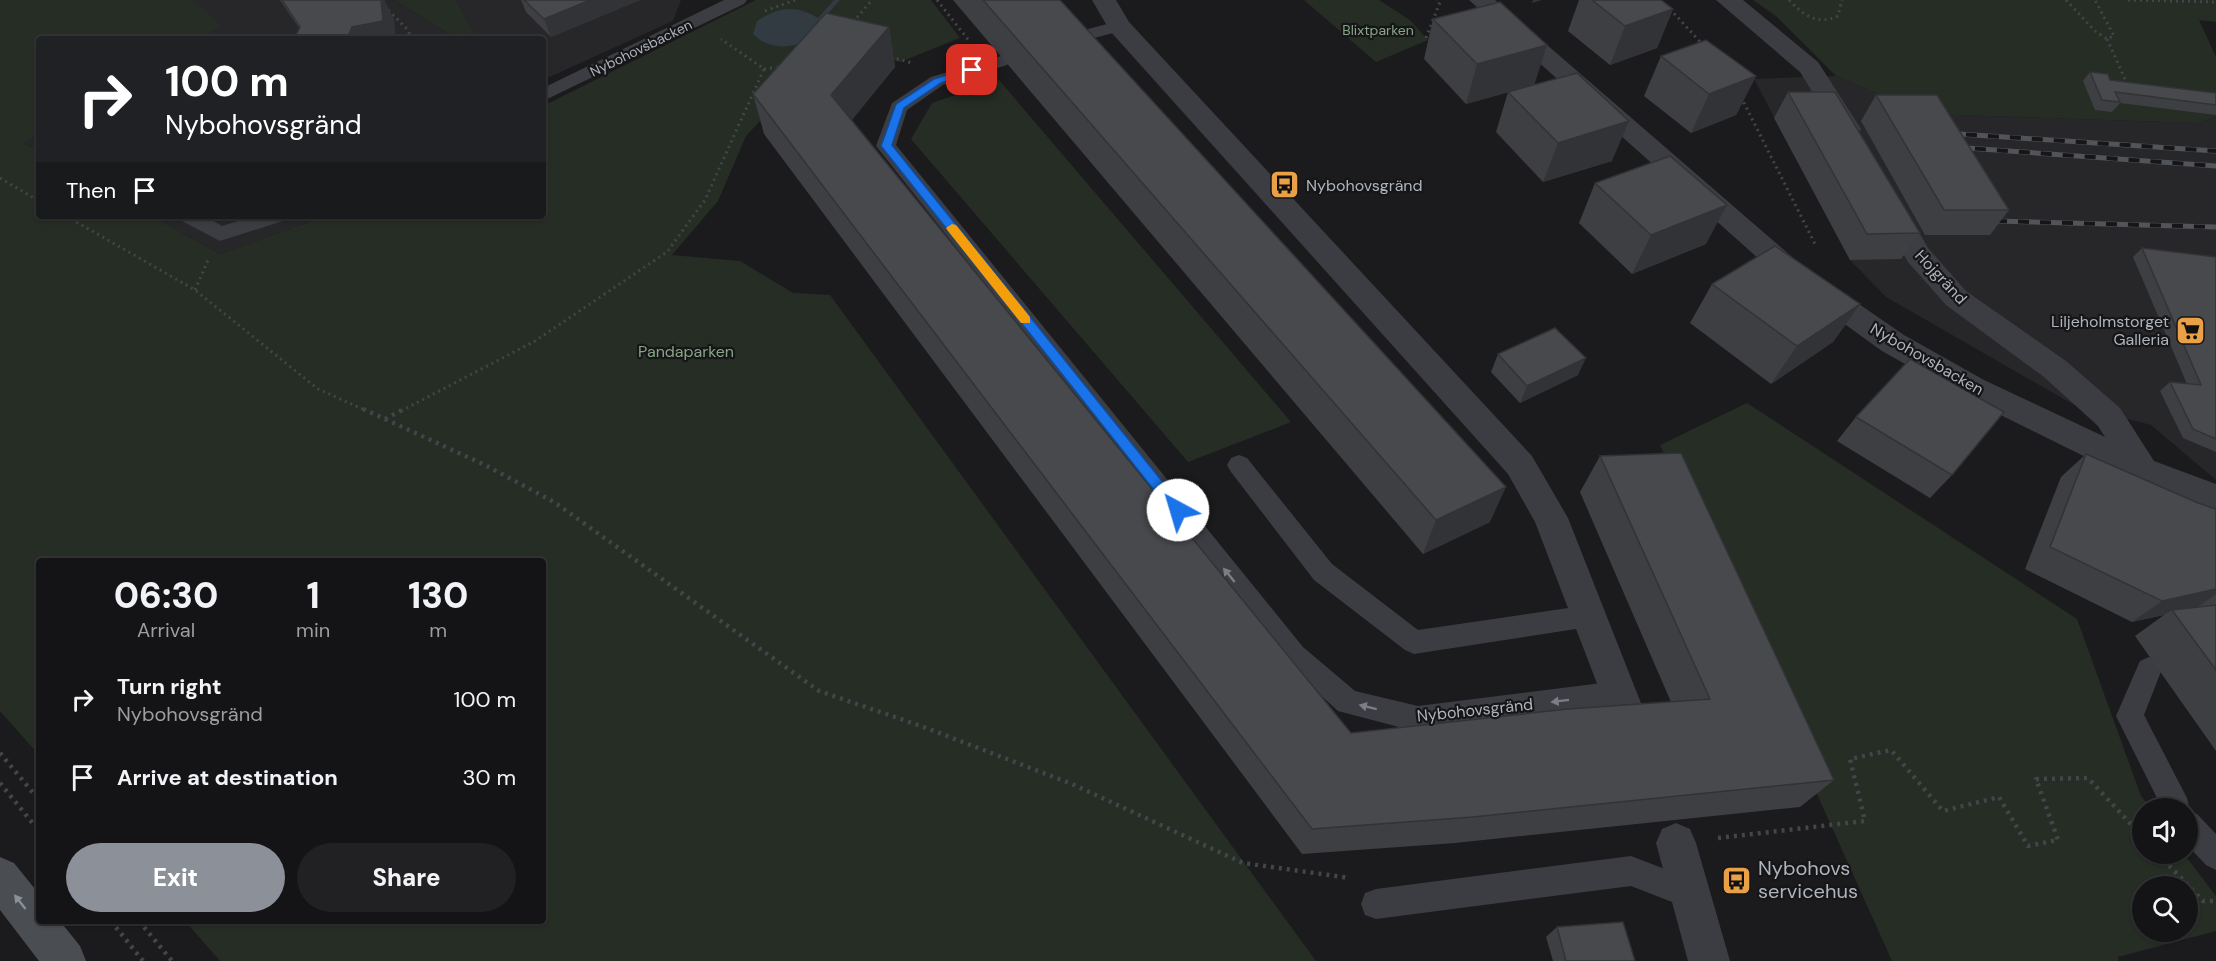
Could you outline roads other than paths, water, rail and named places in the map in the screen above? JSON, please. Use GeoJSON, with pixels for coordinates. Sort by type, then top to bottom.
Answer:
{"type":"FeatureCollection","features":[{"type":"Feature","properties":{"kind":"street","name":"Nybohovsbacken"},"geometry":{"type":"LineString","coordinates":[[1481,0],[1788,269],[1893,343],[1973,388],[2142,470],[2216,498]]}},
{"type":"Feature","properties":{"kind":"street"},"geometry":{"type":"LineString","coordinates":[[1728,0],[1809,67],[1861,154]]}},
{"type":"Feature","properties":{"kind":"street"},"geometry":{"type":"LineString","coordinates":[[1111,13],[1520,465],[1551,518],[1629,721]]}},
{"type":"Feature","properties":{"kind":"street","name":"Hojgränd"},"geometry":{"type":"LineString","coordinates":[[1878,184],[1918,255],[1956,298],[2055,369],[2109,417],[2142,470]]}},
{"type":"Feature","properties":{"kind":"street"},"geometry":{"type":"LineString","coordinates":[[1676,843],[1709,961]]}},
{"type":"Feature","properties":{"kind":"street"},"geometry":{"type":"LineString","coordinates":[[0,877],[36,924]]}},
{"type":"Feature","properties":{"kind":"street"},"geometry":{"type":"LineString","coordinates":[[36,924],[65,961]]}},
{"type":"Feature","properties":{"kind":"lane","name":"Nybohovsbacken"},"geometry":{"type":"LineString","coordinates":[[546,94],[738,0]]}},
{"type":"Feature","properties":{"kind":"lane"},"geometry":{"type":"LineString","coordinates":[[1067,40],[1111,13]]}},
{"type":"Feature","properties":{"kind":"lane","name":"Nybohovsgränd"},"geometry":{"type":"LineString","coordinates":[[995,63],[937,81],[899,107],[886,146],[1294,655],[1347,702],[1418,719],[1618,693]]}},
{"type":"Feature","properties":{"kind":"lane"},"geometry":{"type":"LineString","coordinates":[[194,219],[220,234],[267,219]]}},
{"type":"Feature","properties":{"kind":"lane"},"geometry":{"type":"LineString","coordinates":[[1239,465],[1323,572],[1414,642],[1589,616]]}},
{"type":"Feature","properties":{"kind":"lane"},"geometry":{"type":"LineString","coordinates":[[2149,669],[2130,716],[2172,798]]}},
{"type":"Feature","properties":{"kind":"lane"},"geometry":{"type":"LineString","coordinates":[[2198,836],[2216,855]]}},
{"type":"Feature","properties":{"kind":"lane"},"geometry":{"type":"LineString","coordinates":[[1376,904],[1631,872],[1690,894]]}},
{"type":"Feature","properties":{"kind":"railway"},"geometry":{"type":"LineString","coordinates":[[1944,133],[2216,151]]}},
{"type":"Feature","properties":{"kind":"railway"},"geometry":{"type":"LineString","coordinates":[[1953,147],[2216,166]]}},
{"type":"Feature","properties":{"kind":"railway"},"geometry":{"type":"LineString","coordinates":[[1996,221],[2216,227]]}},
{"type":"Feature","properties":{"kind":"place","name":"Nybohovsgränd"},"geometry":{"type":"Point","coordinates":[1285,185]}},
{"type":"Feature","properties":{"kind":"place","name":"Liljeholmstorget Galleria"},"geometry":{"type":"Point","coordinates":[2190,330]}},
{"type":"Feature","properties":{"kind":"place","name":"Nybohovs servicehus"},"geometry":{"type":"Point","coordinates":[1737,880]}},
{"type":"Feature","properties":{"kind":"park label","name":"Blixtparken"},"geometry":{"type":"Point","coordinates":[1378,30]}},
{"type":"Feature","properties":{"kind":"park label","name":"Pandaparken"},"geometry":{"type":"Point","coordinates":[686,351]}}]}
